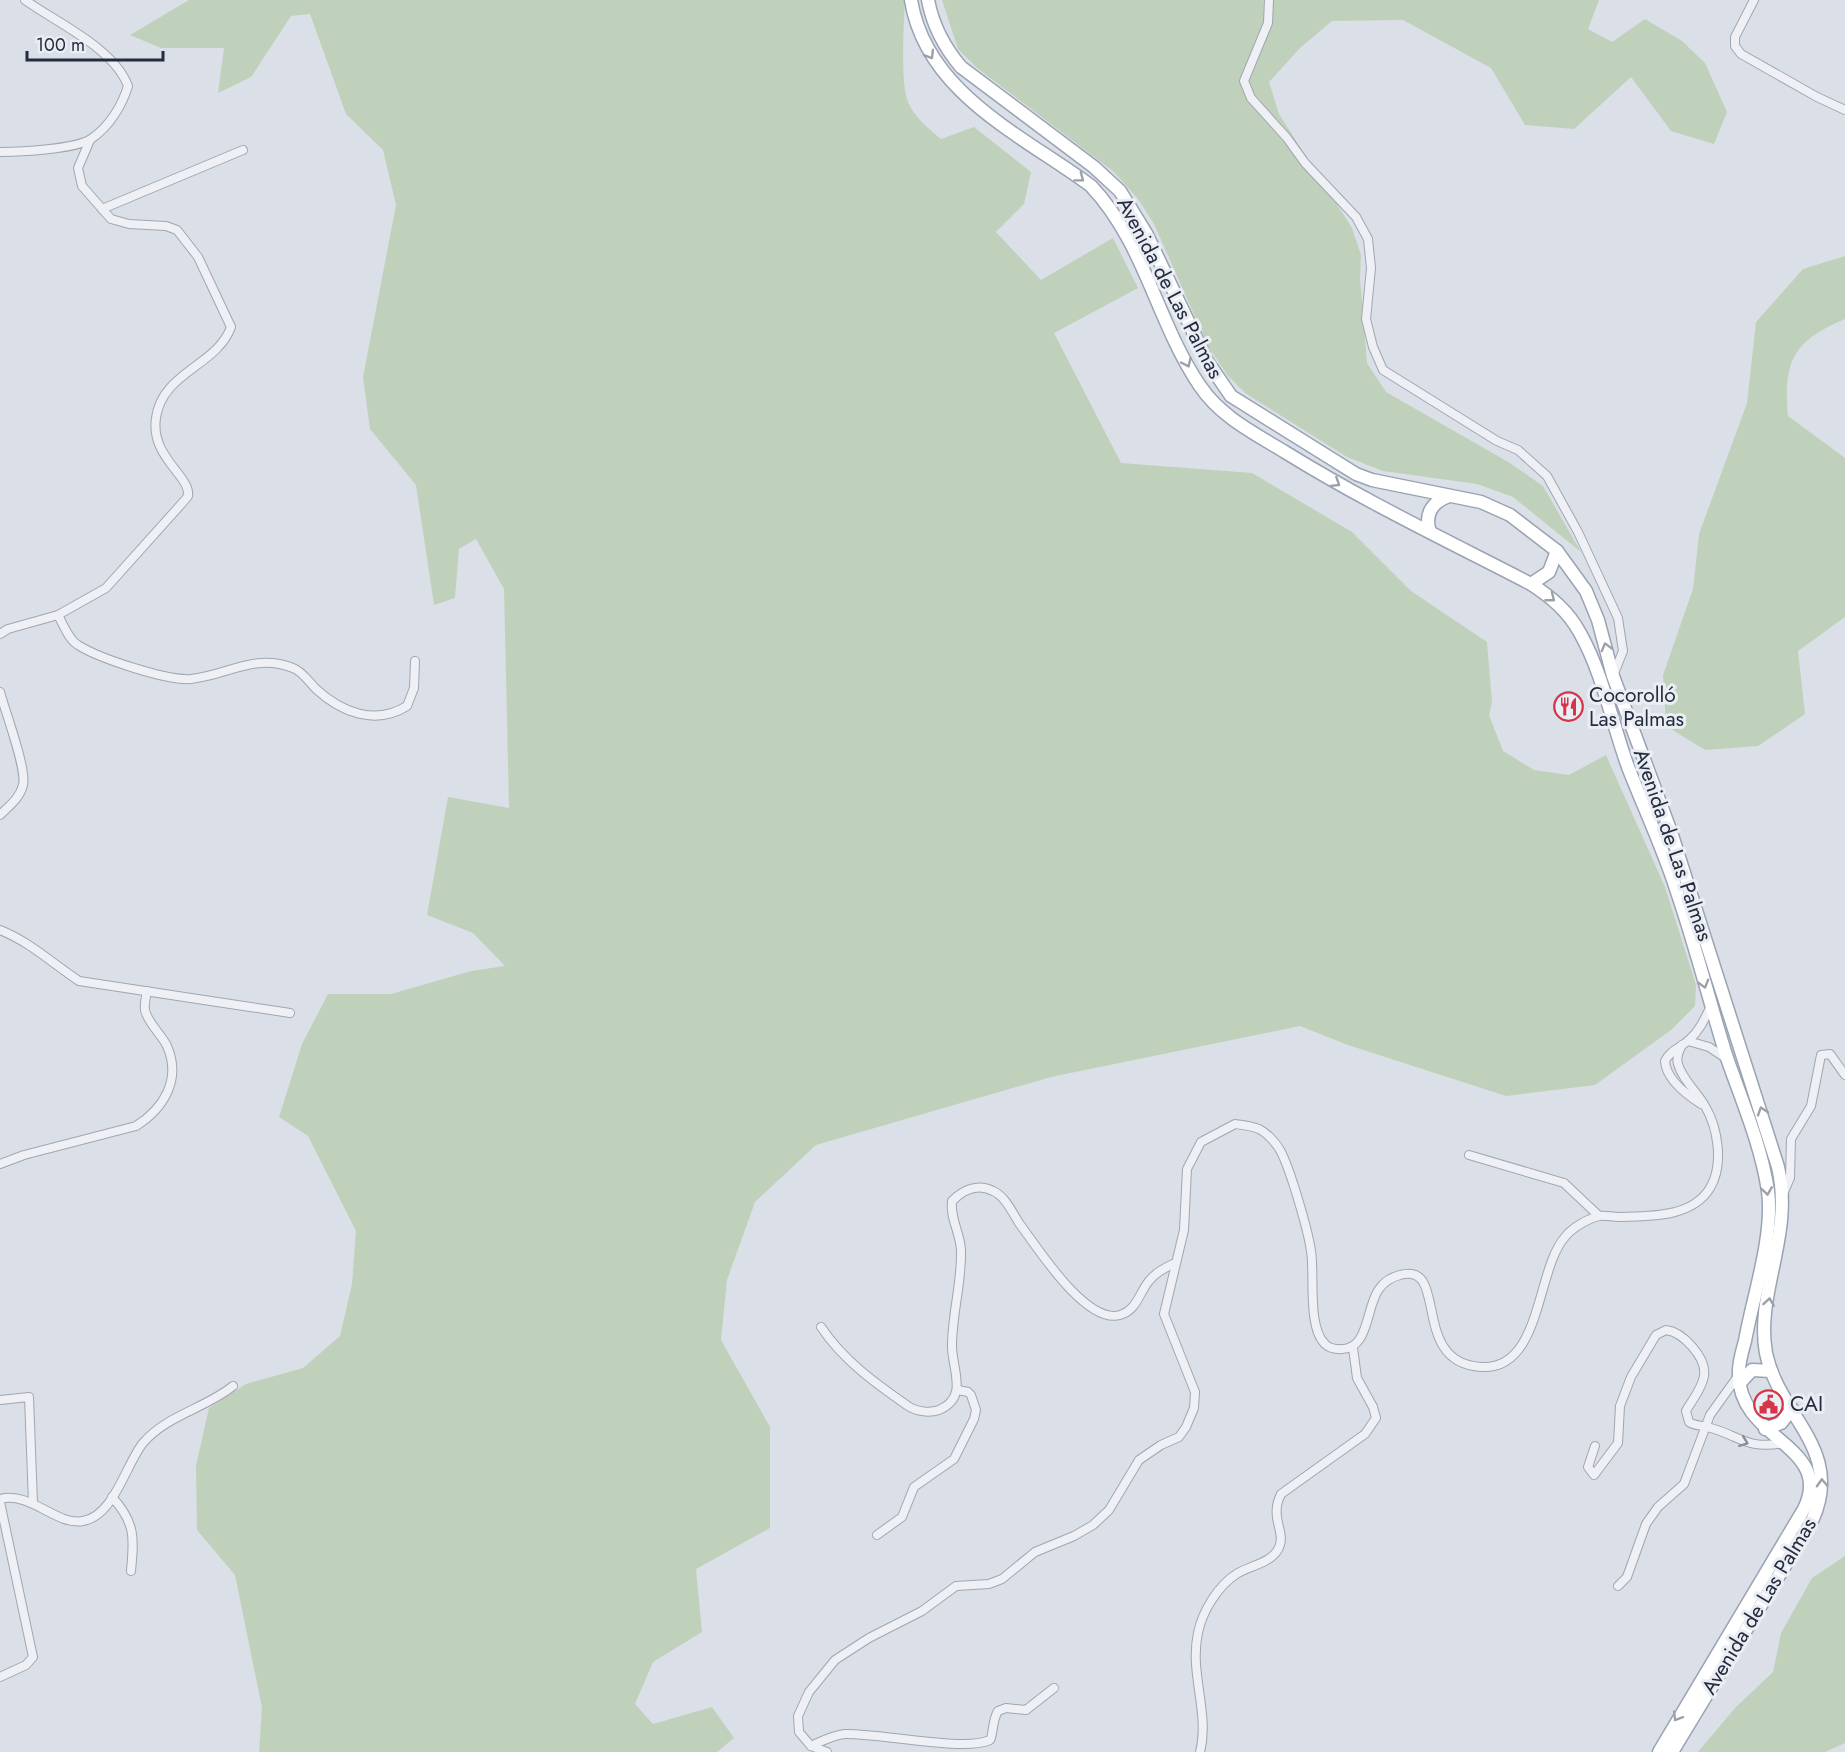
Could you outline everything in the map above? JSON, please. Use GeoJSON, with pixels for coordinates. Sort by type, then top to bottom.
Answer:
{"type":"FeatureCollection","features":[{"type":"Feature","properties":{"kind":"main road","name":"Avenida de Las Palmas"},"geometry":{"type":"LineString","coordinates":[[911,0],[924,45],[952,84],[999,121],[1091,186],[1105,201],[1131,243],[1191,371],[1217,407],[1348,491],[1531,584],[1555,600],[1569,615],[1589,651],[1628,765],[1676,889],[1753,1134],[1768,1190],[1769,1211],[1739,1380],[1750,1413],[1765,1429],[1802,1460],[1812,1484],[1809,1498],[1659,1752]]}},
{"type":"Feature","properties":{"kind":"main road","name":"Avenida de Las Palmas"},"geometry":{"type":"LineString","coordinates":[[928,0],[938,33],[945,47],[962,67],[1094,166],[1128,201],[1147,235],[1207,361],[1231,396],[1356,474],[1371,480],[1481,502],[1510,515],[1557,551],[1577,576],[1592,603],[1613,676],[1683,867],[1768,1130],[1783,1194],[1780,1241],[1766,1320],[1766,1352],[1772,1371],[1819,1461],[1823,1480],[1821,1500],[1812,1521],[1672,1752]]}},
{"type":"Feature","properties":{"kind":"main road"},"geometry":{"type":"LineString","coordinates":[[1430,532],[1428,517],[1431,509],[1435,503],[1449,496]]}},
{"type":"Feature","properties":{"kind":"main road"},"geometry":{"type":"LineString","coordinates":[[1531,584],[1549,572],[1557,551]]}},
{"type":"Feature","properties":{"kind":"main road"},"geometry":{"type":"LineString","coordinates":[[1739,1380],[1752,1370],[1772,1371]]}},
{"type":"Feature","properties":{"kind":"main road"},"geometry":{"type":"LineString","coordinates":[[1765,1429],[1781,1422],[1792,1409]]}},
{"type":"Feature","properties":{"kind":"street"},"geometry":{"type":"LineString","coordinates":[[0,634],[8,629],[58,615],[106,588],[188,496],[187,486],[164,455],[156,438],[159,408],[169,388],[220,347],[231,327],[198,256],[177,230],[166,226],[129,224],[111,219],[82,186],[78,168],[90,140],[109,121],[124,98],[128,86],[124,75],[109,56],[25,0]]}},
{"type":"Feature","properties":{"kind":"street"},"geometry":{"type":"LineString","coordinates":[[1269,0],[1268,23],[1244,81],[1251,98],[1305,163],[1356,217],[1368,239],[1371,268],[1366,318],[1373,347],[1383,370],[1497,441],[1518,450],[1547,476],[1578,532],[1618,618],[1623,651],[1613,676]]}},
{"type":"Feature","properties":{"kind":"street"},"geometry":{"type":"LineString","coordinates":[[1754,0],[1735,37],[1735,46],[1741,54],[1816,97],[1845,110]]}},
{"type":"Feature","properties":{"kind":"street"},"geometry":{"type":"LineString","coordinates":[[0,152],[38,151],[90,140]]}},
{"type":"Feature","properties":{"kind":"street"},"geometry":{"type":"LineString","coordinates":[[102,209],[243,150]]}},
{"type":"Feature","properties":{"kind":"street"},"geometry":{"type":"LineString","coordinates":[[58,615],[76,645],[168,678],[191,678],[253,662],[279,664],[296,669],[325,697],[355,714],[390,714],[407,706],[414,688],[415,661]]}},
{"type":"Feature","properties":{"kind":"street"},"geometry":{"type":"LineString","coordinates":[[0,693],[22,766],[24,784],[19,795],[0,815]]}},
{"type":"Feature","properties":{"kind":"street"},"geometry":{"type":"LineString","coordinates":[[0,930],[30,943],[79,981],[290,1013]]}},
{"type":"Feature","properties":{"kind":"street"},"geometry":{"type":"LineString","coordinates":[[0,1164],[24,1155],[135,1126],[150,1117],[163,1102],[170,1091],[171,1060],[167,1046],[145,1011],[147,991]]}},
{"type":"Feature","properties":{"kind":"street"},"geometry":{"type":"LineString","coordinates":[[1705,1106],[1688,1095],[1665,1066],[1667,1056],[1698,1030],[1711,1006]]}},
{"type":"Feature","properties":{"kind":"street"},"geometry":{"type":"LineString","coordinates":[[1685,1043],[1709,1047],[1728,1059]]}},
{"type":"Feature","properties":{"kind":"street"},"geometry":{"type":"LineString","coordinates":[[827,1752],[811,1746],[800,1732],[798,1716],[809,1692],[835,1660],[869,1638],[922,1611],[956,1586],[989,1584],[1002,1579],[1035,1552],[1074,1536],[1093,1525],[1109,1510],[1139,1460],[1161,1444],[1179,1437],[1194,1408],[1195,1392],[1164,1314],[1184,1230],[1187,1169],[1201,1142],[1235,1124],[1260,1129],[1280,1150],[1311,1251],[1317,1330],[1327,1346],[1343,1350],[1353,1348],[1360,1340],[1379,1289],[1389,1279],[1402,1274],[1417,1277],[1426,1284],[1436,1336],[1454,1360],[1470,1366],[1485,1368],[1506,1360],[1522,1344],[1534,1320],[1557,1247],[1576,1227],[1599,1216],[1674,1212],[1686,1209],[1704,1196],[1711,1186],[1717,1161],[1715,1132],[1705,1106],[1678,1066],[1677,1057],[1685,1043]]}},
{"type":"Feature","properties":{"kind":"street"},"geometry":{"type":"LineString","coordinates":[[1783,1194],[1790,1178],[1791,1139],[1811,1106],[1821,1055],[1830,1054],[1845,1075]]}},
{"type":"Feature","properties":{"kind":"street"},"geometry":{"type":"LineString","coordinates":[[1469,1155],[1564,1183],[1599,1216]]}},
{"type":"Feature","properties":{"kind":"street"},"geometry":{"type":"LineString","coordinates":[[821,1327],[840,1353],[910,1407],[927,1412],[937,1411],[952,1402],[958,1390],[952,1347],[961,1252],[951,1212],[952,1201],[966,1189],[993,1190],[1001,1196],[1057,1274],[1089,1307],[1106,1316],[1119,1316],[1130,1311],[1148,1281],[1160,1270],[1175,1263]]}},
{"type":"Feature","properties":{"kind":"street"},"geometry":{"type":"LineString","coordinates":[[1595,1446],[1588,1467],[1594,1475],[1618,1443],[1620,1406],[1631,1377],[1656,1335],[1666,1330],[1683,1338],[1701,1364],[1704,1375],[1685,1414],[1692,1424],[1706,1426],[1750,1445],[1784,1443]]}},
{"type":"Feature","properties":{"kind":"street"},"geometry":{"type":"LineString","coordinates":[[1200,1752],[1203,1722],[1195,1671],[1197,1635],[1202,1617],[1225,1582],[1270,1558],[1277,1551],[1281,1542],[1281,1530],[1275,1516],[1276,1505],[1281,1494],[1365,1434],[1376,1418],[1373,1407],[1357,1378],[1353,1348]]}},
{"type":"Feature","properties":{"kind":"street"},"geometry":{"type":"LineString","coordinates":[[1618,1586],[1627,1576],[1649,1518],[1684,1484],[1710,1415],[1739,1380]]}},
{"type":"Feature","properties":{"kind":"street"},"geometry":{"type":"LineString","coordinates":[[0,1677],[26,1665],[33,1657],[0,1500],[19,1498],[71,1521],[82,1521],[104,1509],[143,1443],[165,1425],[233,1386]]}},
{"type":"Feature","properties":{"kind":"street"},"geometry":{"type":"LineString","coordinates":[[878,1534],[902,1517],[914,1487],[954,1459],[974,1419],[976,1410],[971,1395],[958,1390]]}},
{"type":"Feature","properties":{"kind":"street"},"geometry":{"type":"LineString","coordinates":[[0,1400],[30,1397],[33,1503]]}},
{"type":"Feature","properties":{"kind":"street"},"geometry":{"type":"LineString","coordinates":[[112,1497],[129,1521],[134,1538],[131,1572]]}},
{"type":"Feature","properties":{"kind":"street"},"geometry":{"type":"LineString","coordinates":[[811,1746],[845,1734],[965,1750],[990,1741],[993,1735],[992,1722],[998,1711],[1006,1708],[1026,1710],[1054,1688]]}},
{"type":"Feature","properties":{"kind":"green space"},"geometry":{"type":"Polygon","coordinates":[[[189,0],[905,0],[904,81],[908,102],[914,113],[941,139],[974,127],[1031,172],[1024,204],[996,232],[1041,280],[1113,238],[1138,288],[1054,333],[1121,463],[1252,473],[1352,532],[1411,591],[1487,642],[1492,702],[1489,715],[1503,751],[1534,770],[1569,775],[1606,755],[1665,887],[1696,985],[1695,1006],[1671,1030],[1595,1085],[1506,1096],[1348,1045],[1300,1026],[1051,1077],[816,1145],[755,1202],[727,1280],[721,1340],[770,1427],[770,1528],[696,1569],[702,1632],[653,1662],[635,1704],[653,1724],[712,1707],[734,1738],[717,1752],[259,1752],[262,1708],[235,1575],[197,1530],[196,1466],[209,1408],[246,1384],[303,1368],[340,1336],[352,1284],[356,1231],[308,1136],[279,1117],[302,1044],[328,994],[391,994],[471,971],[505,966],[473,933],[427,915],[448,797],[509,808],[504,589],[476,539],[459,549],[455,598],[434,605],[416,485],[370,429],[363,377],[396,205],[383,150],[346,114],[310,14],[291,16],[251,77],[218,93],[224,48],[161,48],[130,35],[189,0]]]}},
{"type":"Feature","properties":{"kind":"green space"},"geometry":{"type":"Polygon","coordinates":[[[942,0],[1599,0],[1588,29],[1612,42],[1645,19],[1682,41],[1705,63],[1727,112],[1714,144],[1671,131],[1631,77],[1574,129],[1525,125],[1491,68],[1403,20],[1332,21],[1300,48],[1269,82],[1279,114],[1352,228],[1361,255],[1360,278],[1367,363],[1386,392],[1510,463],[1543,486],[1581,552],[1513,497],[1477,484],[1383,471],[1347,457],[1245,393],[1228,376],[1208,346],[1154,224],[1138,199],[1114,172],[977,68],[958,49],[942,0]]]}},
{"type":"Feature","properties":{"kind":"green space"},"geometry":{"type":"Polygon","coordinates":[[[1845,256],[1845,319],[1813,336],[1795,355],[1787,381],[1787,397],[1788,416],[1845,458],[1845,617],[1798,651],[1805,714],[1758,746],[1705,750],[1666,726],[1663,675],[1693,589],[1699,534],[1747,403],[1756,322],[1803,269],[1845,256]]]}},
{"type":"Feature","properties":{"kind":"green space"},"geometry":{"type":"Polygon","coordinates":[[[1845,1556],[1845,1743],[1825,1752],[1698,1752],[1735,1708],[1773,1672],[1781,1633],[1812,1578],[1845,1556]]]}},
{"type":"Feature","properties":{"kind":"place","name":"Cocorolló Las Palmas"},"geometry":{"type":"Point","coordinates":[1568,707]}},
{"type":"Feature","properties":{"kind":"place","name":"CAI"},"geometry":{"type":"Point","coordinates":[1769,1404]}}]}
